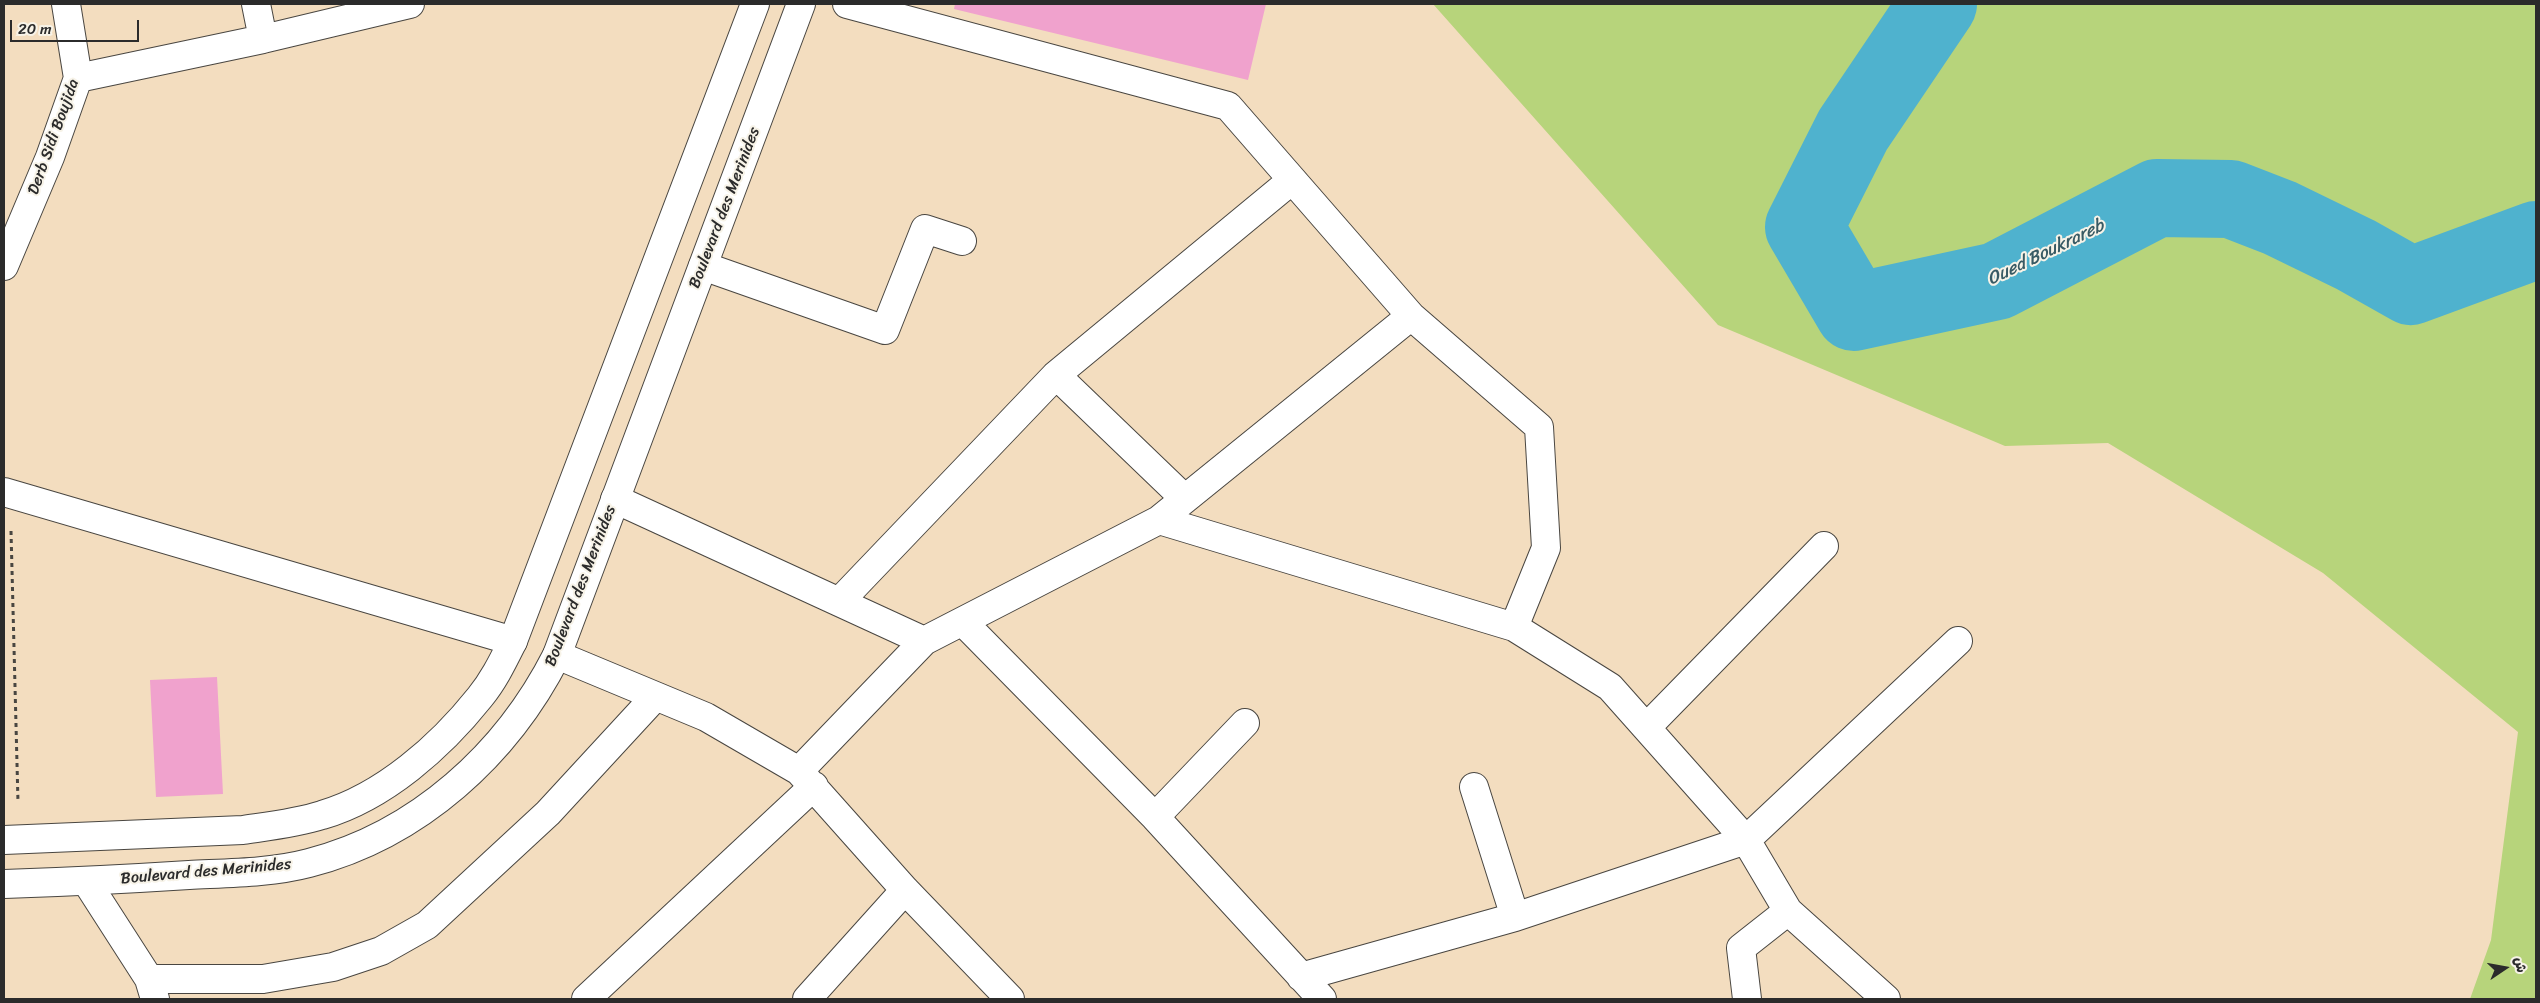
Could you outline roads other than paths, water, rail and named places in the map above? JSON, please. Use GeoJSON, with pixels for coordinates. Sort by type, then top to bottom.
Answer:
{"type":"FeatureCollection","features":[{"type":"Feature","properties":{"kind":"street","name":"Derb Sidi Boujida"},"geometry":{"type":"LineString","coordinates":[[4,266],[50,157],[78,78],[66,4]]}},
{"type":"Feature","properties":{"kind":"street"},"geometry":{"type":"LineString","coordinates":[[256,4],[263,40]]}},
{"type":"Feature","properties":{"kind":"street"},"geometry":{"type":"LineString","coordinates":[[78,78],[263,40],[410,4]]}},
{"type":"Feature","properties":{"kind":"street"},"geometry":{"type":"LineString","coordinates":[[11,840],[243,830],[279,825],[323,815],[380,787],[405,770],[453,728],[481,696],[497,673],[512,641],[755,4]]}},
{"type":"Feature","properties":{"kind":"street","name":"Boulevard des Merinides"},"geometry":{"type":"LineString","coordinates":[[4,884],[86,881],[278,868],[323,859],[370,842],[390,832],[432,804],[484,759],[501,741],[533,699],[557,655],[801,4]]}},
{"type":"Feature","properties":{"kind":"street"},"geometry":{"type":"LineString","coordinates":[[847,4],[1228,106],[1410,316],[1539,427],[1546,548],[1514,627]]}},
{"type":"Feature","properties":{"kind":"street"},"geometry":{"type":"LineString","coordinates":[[839,602],[1056,375],[1292,180]]}},
{"type":"Feature","properties":{"kind":"street"},"geometry":{"type":"LineString","coordinates":[[703,266],[885,330],[925,229],[962,241]]}},
{"type":"Feature","properties":{"kind":"street"},"geometry":{"type":"LineString","coordinates":[[586,999],[807,779],[924,641],[1159,520],[1410,316]]}},
{"type":"Feature","properties":{"kind":"street"},"geometry":{"type":"LineString","coordinates":[[1056,375],[1185,499]]}},
{"type":"Feature","properties":{"kind":"street"},"geometry":{"type":"LineString","coordinates":[[7,492],[512,641]]}},
{"type":"Feature","properties":{"kind":"street"},"geometry":{"type":"LineString","coordinates":[[615,499],[924,641]]}},
{"type":"Feature","properties":{"kind":"street"},"geometry":{"type":"LineString","coordinates":[[1159,520],[1514,627],[1610,687],[1746,840],[1788,911],[1886,999]]}},
{"type":"Feature","properties":{"kind":"street"},"geometry":{"type":"LineString","coordinates":[[1647,727],[1824,546]]}},
{"type":"Feature","properties":{"kind":"street"},"geometry":{"type":"LineString","coordinates":[[963,622],[1155,817],[1322,999]]}},
{"type":"Feature","properties":{"kind":"street"},"geometry":{"type":"LineString","coordinates":[[1301,976],[1515,917],[1746,840],[1958,641]]}},
{"type":"Feature","properties":{"kind":"street"},"geometry":{"type":"LineString","coordinates":[[557,655],[706,718],[807,779],[905,890],[1010,999]]}},
{"type":"Feature","properties":{"kind":"street"},"geometry":{"type":"LineString","coordinates":[[86,881],[152,989],[263,979],[333,967],[381,950],[427,925],[548,813],[655,697]]}},
{"type":"Feature","properties":{"kind":"street"},"geometry":{"type":"LineString","coordinates":[[1155,817],[1245,723]]}},
{"type":"Feature","properties":{"kind":"street"},"geometry":{"type":"LineString","coordinates":[[1474,787],[1515,917]]}},
{"type":"Feature","properties":{"kind":"street"},"geometry":{"type":"LineString","coordinates":[[807,999],[905,890]]}},
{"type":"Feature","properties":{"kind":"street"},"geometry":{"type":"LineString","coordinates":[[1747,999],[1741,948],[1788,911]]}},
{"type":"Feature","properties":{"kind":"waterway","name":"Oued Boukrareb"},"geometry":{"type":"LineString","coordinates":[[1938,4],[1853,130],[1804,227],[1854,312],[1997,281],[2157,198],[2231,199],[2280,218],[2356,255],[2411,286],[2536,240]]}}]}
